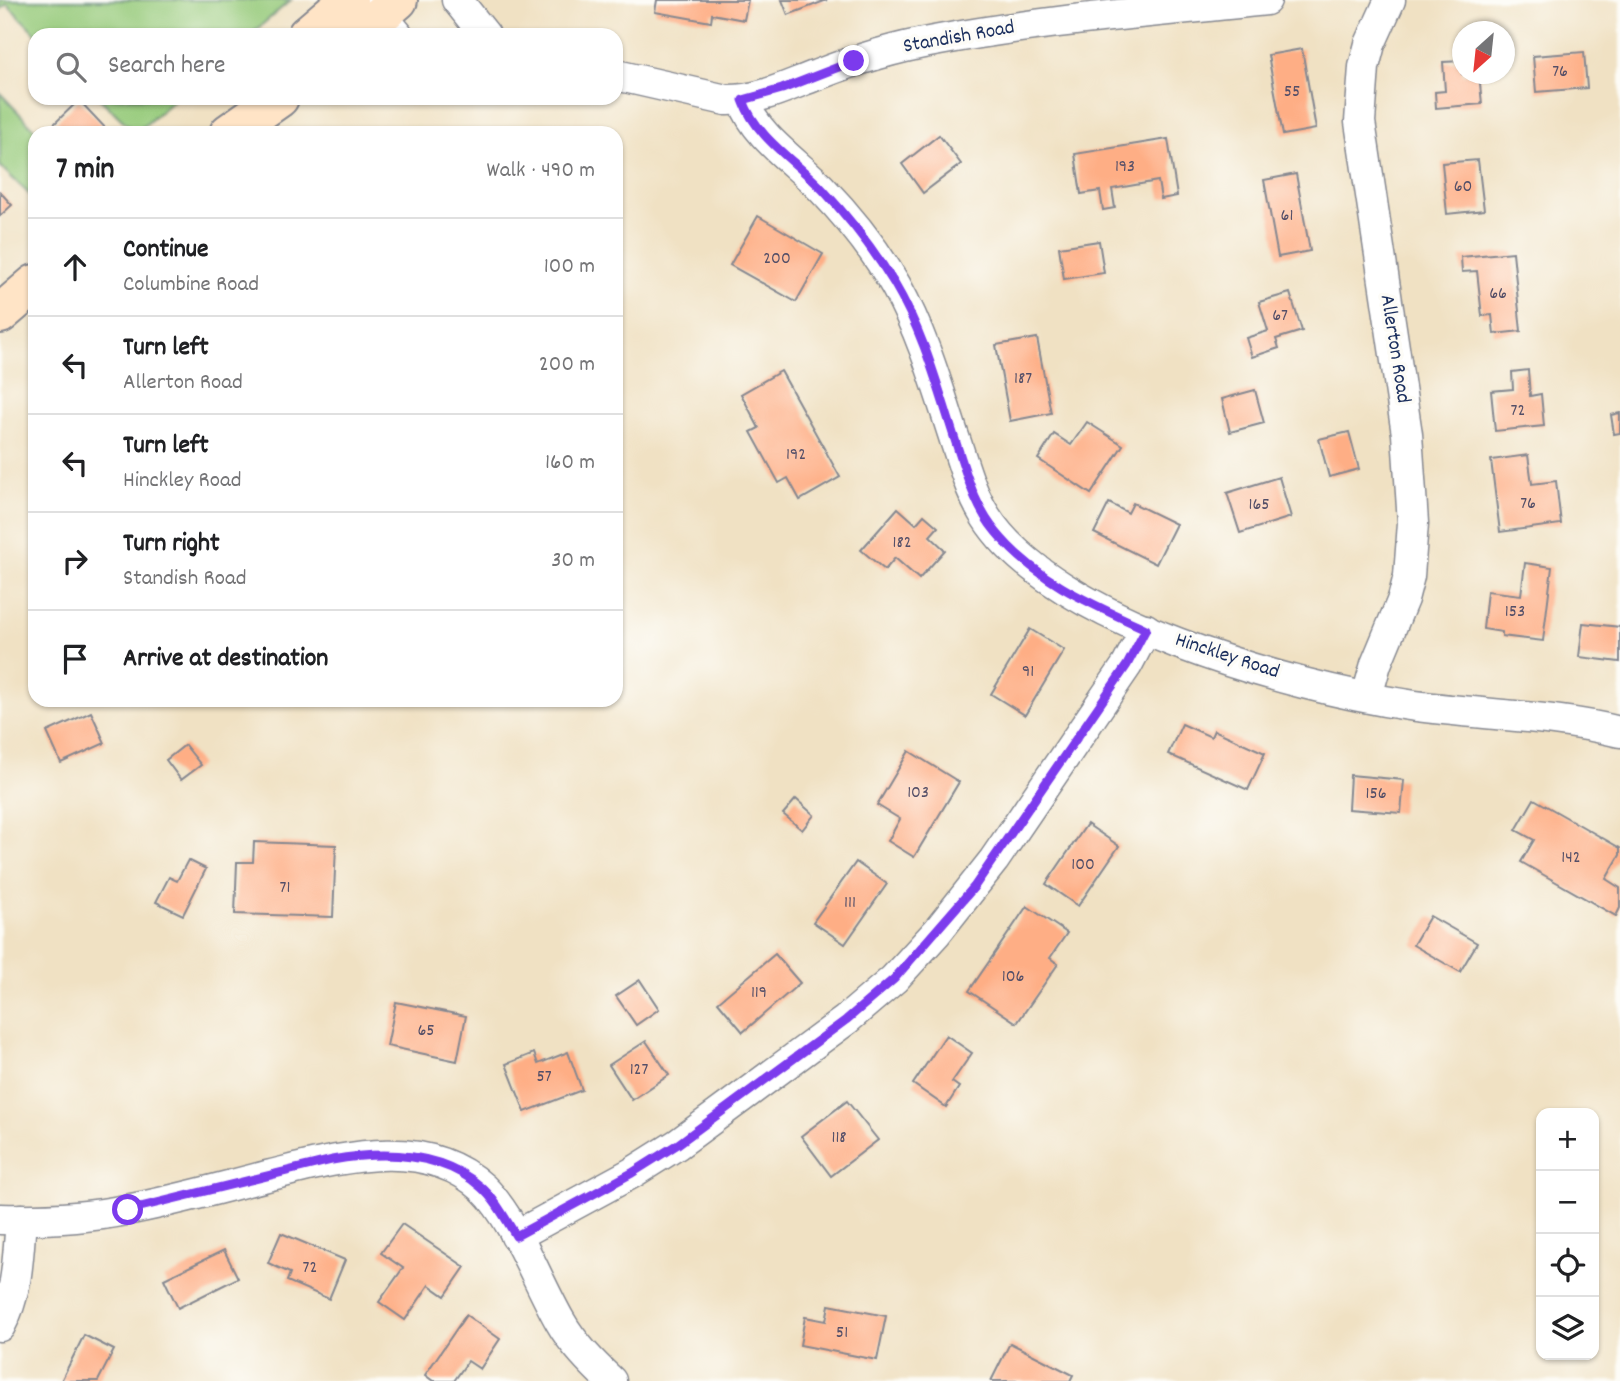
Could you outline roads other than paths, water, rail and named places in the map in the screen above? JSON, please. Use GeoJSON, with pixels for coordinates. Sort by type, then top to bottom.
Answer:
{"type":"FeatureCollection","features":[{"type":"Feature","properties":{"kind":"street"},"geometry":{"type":"LineString","coordinates":[[457,0],[479,28]]}},
{"type":"Feature","properties":{"kind":"street","name":"Standish Road"},"geometry":{"type":"LineString","coordinates":[[743,100],[782,89],[854,61],[934,41],[1024,27],[1266,0]]}},
{"type":"Feature","properties":{"kind":"street","name":"Allerton Road"},"geometry":{"type":"LineString","coordinates":[[1367,696],[1376,664],[1403,599],[1409,576],[1413,523],[1407,434],[1360,122],[1367,56],[1390,0]]}},
{"type":"Feature","properties":{"kind":"street"},"geometry":{"type":"LineString","coordinates":[[330,28],[375,14]]}},
{"type":"Feature","properties":{"kind":"street"},"geometry":{"type":"LineString","coordinates":[[623,77],[718,98],[743,100]]}},
{"type":"Feature","properties":{"kind":"street","name":"Hinckley Road"},"geometry":{"type":"LineString","coordinates":[[743,100],[752,121],[830,198],[872,248],[894,282],[920,335],[974,497],[995,531],[1028,565],[1047,579],[1072,594],[1146,629],[1247,666],[1367,696],[1439,709],[1592,726],[1620,732]]}},
{"type":"Feature","properties":{"kind":"street"},"geometry":{"type":"LineString","coordinates":[[213,126],[232,105]]}},
{"type":"Feature","properties":{"kind":"street"},"geometry":{"type":"LineString","coordinates":[[239,126],[269,105]]}},
{"type":"Feature","properties":{"kind":"street"},"geometry":{"type":"LineString","coordinates":[[0,314],[28,290]]}},
{"type":"Feature","properties":{"kind":"street"},"geometry":{"type":"LineString","coordinates":[[516,1236],[632,1173],[678,1144],[846,1020],[894,979],[946,922],[994,860],[1127,665],[1146,629]]}},
{"type":"Feature","properties":{"kind":"street"},"geometry":{"type":"LineString","coordinates":[[0,1326],[12,1296],[17,1272],[10,1219],[128,1210],[332,1160],[354,1156],[394,1155],[432,1161],[467,1177],[489,1196],[516,1236],[561,1323],[586,1356],[611,1381]]}}]}
